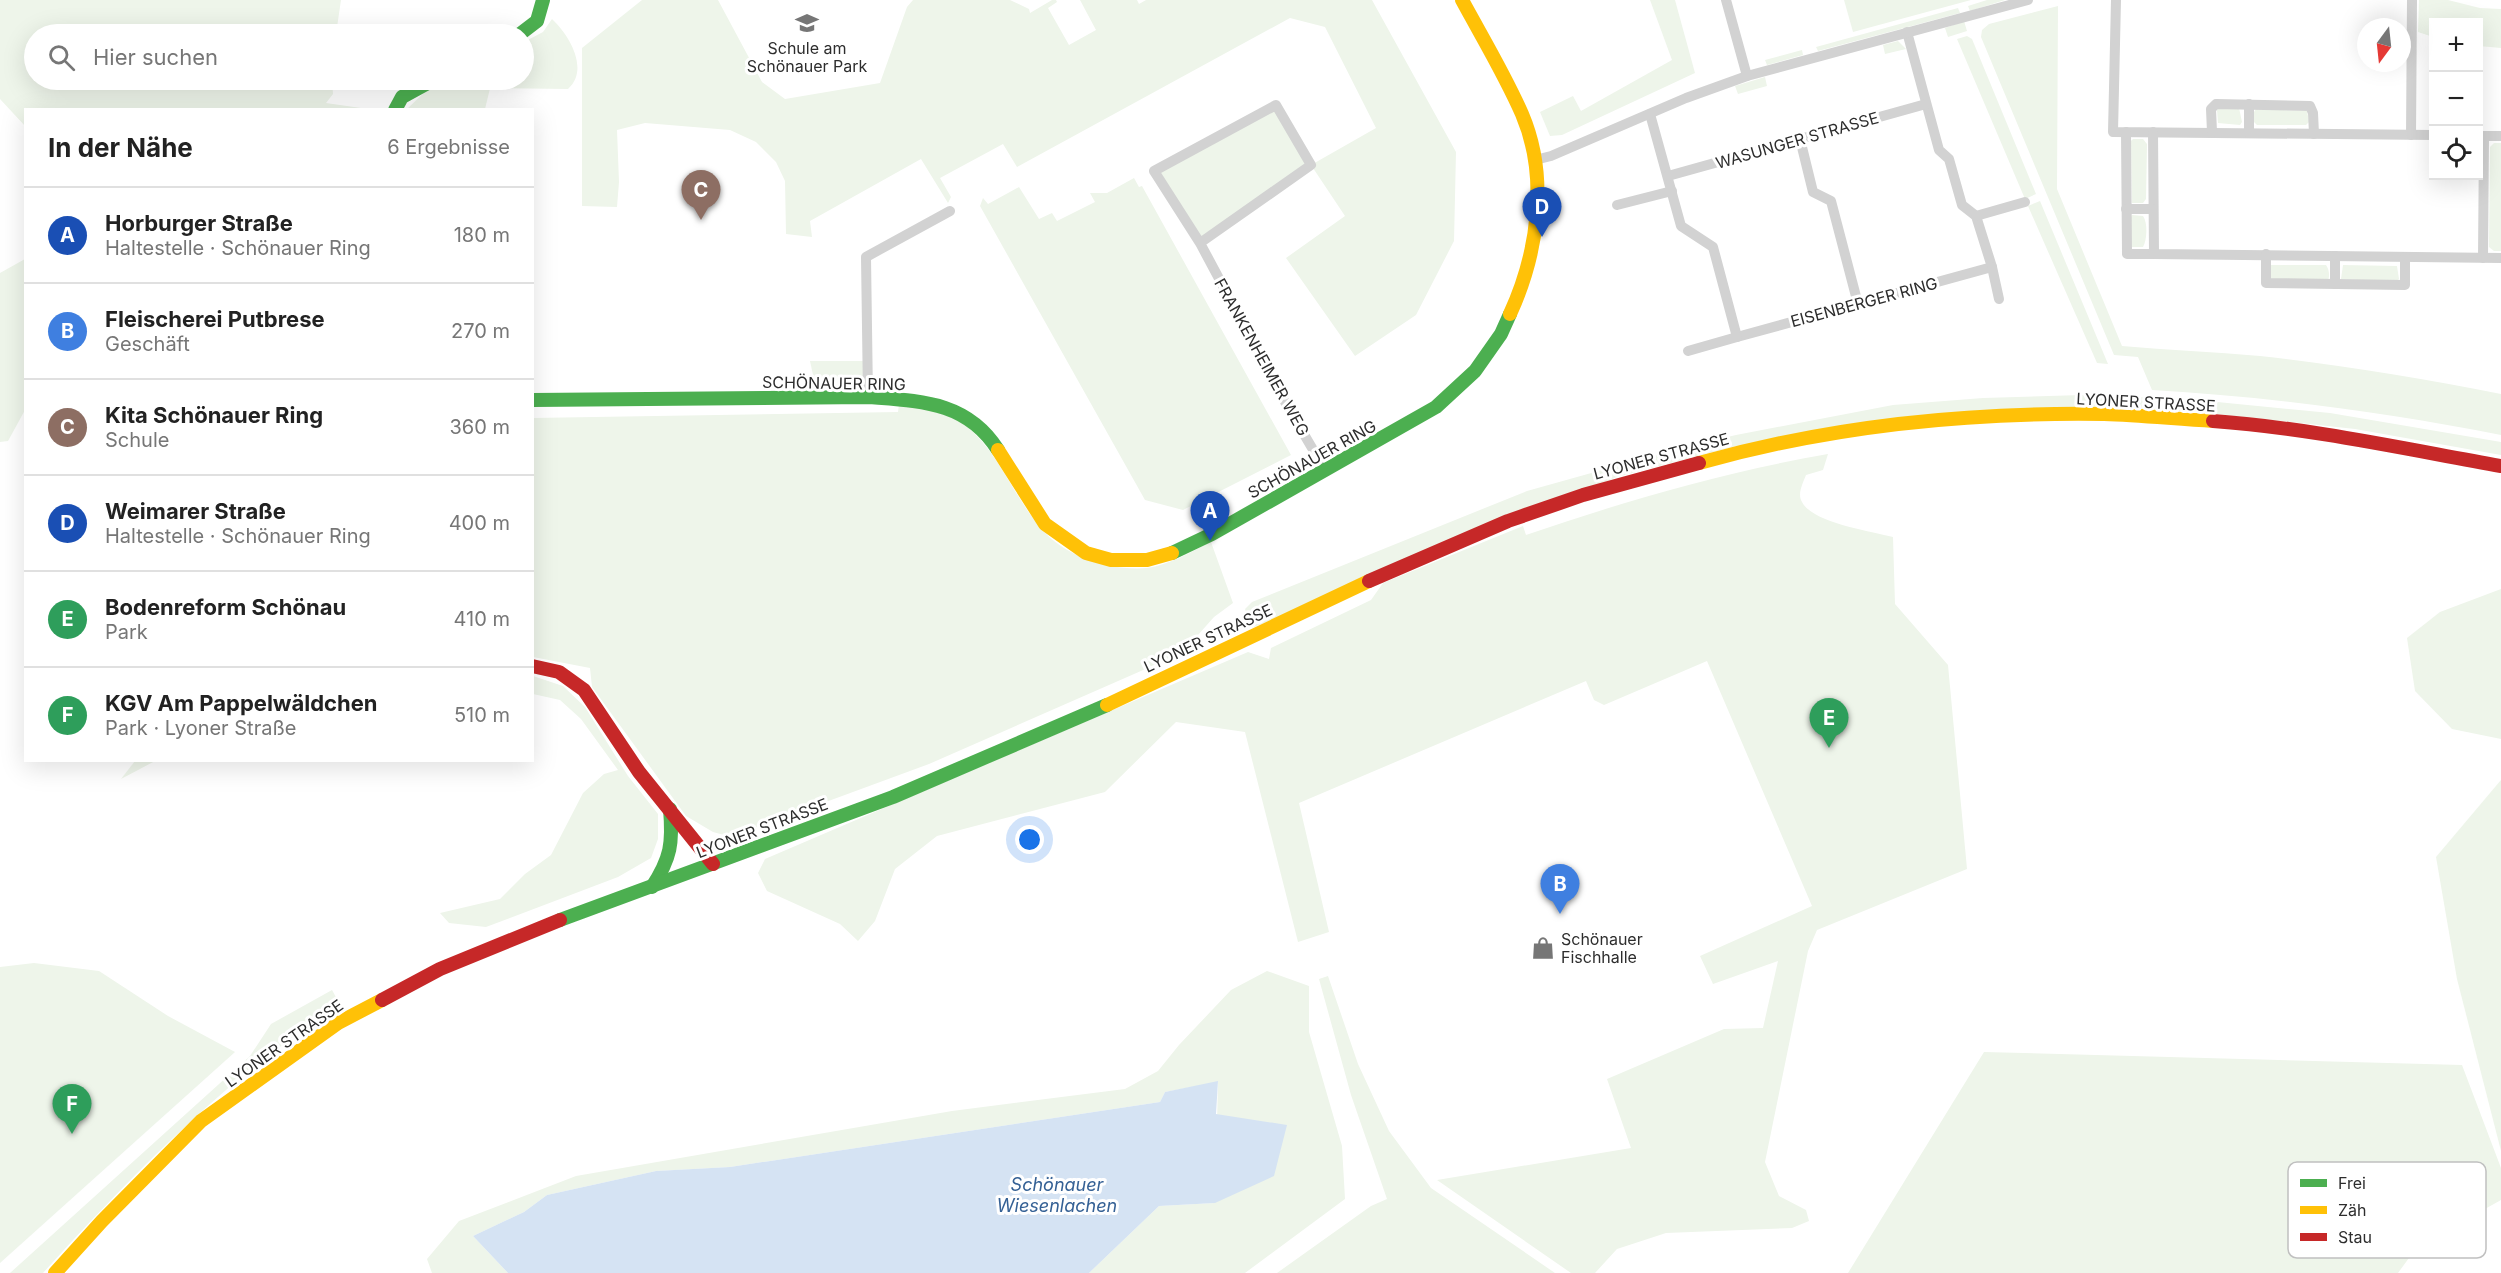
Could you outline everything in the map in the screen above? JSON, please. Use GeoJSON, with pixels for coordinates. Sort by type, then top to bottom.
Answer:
{"type":"FeatureCollection","features":[{"type":"Feature","properties":{"kind":"main road"},"geometry":{"type":"LineString","coordinates":[[534,28],[542,10],[543,0]]}},
{"type":"Feature","properties":{"kind":"main road","name":"SCHÖNAUER RING"},"geometry":{"type":"LineString","coordinates":[[534,400],[868,397],[922,401],[955,410],[988,434],[1045,524],[1086,553],[1111,560],[1147,560],[1175,552],[1212,534],[1436,407],[1475,371],[1501,334],[1520,293],[1534,241],[1538,188],[1535,160],[1522,114],[1462,0]]}},
{"type":"Feature","properties":{"kind":"main road"},"geometry":{"type":"LineString","coordinates":[[396,108],[402,97],[415,90]]}},
{"type":"Feature","properties":{"kind":"main road","name":"LYONER STRASSE"},"geometry":{"type":"LineString","coordinates":[[56,1273],[102,1221],[201,1121],[338,1023],[440,969],[522,934],[893,796],[1107,705],[1359,585],[1508,521],[1583,495],[1738,452],[1816,436],[1961,417],[2106,414],[2252,424],[2346,438],[2501,466]]}},
{"type":"Feature","properties":{"kind":"main road"},"geometry":{"type":"LineString","coordinates":[[534,666],[559,672],[584,690],[639,772],[713,864]]}},
{"type":"Feature","properties":{"kind":"main road"},"geometry":{"type":"LineString","coordinates":[[652,887],[669,864],[673,841],[670,809]]}},
{"type":"Feature","properties":{"kind":"street"},"geometry":{"type":"LineString","coordinates":[[1726,0],[1747,76]]}},
{"type":"Feature","properties":{"kind":"street"},"geometry":{"type":"LineString","coordinates":[[1535,160],[1551,156],[1747,76],[2028,0]]}},
{"type":"Feature","properties":{"kind":"street"},"geometry":{"type":"LineString","coordinates":[[2116,0],[2113,132],[2429,135]]}},
{"type":"Feature","properties":{"kind":"street"},"geometry":{"type":"LineString","coordinates":[[2411,135],[2412,0]]}},
{"type":"Feature","properties":{"kind":"street"},"geometry":{"type":"LineString","coordinates":[[1907,32],[1939,150],[1949,159],[1962,205],[1976,216],[1999,299]]}},
{"type":"Feature","properties":{"kind":"street","name":"WASUNGER STRASSE"},"geometry":{"type":"LineString","coordinates":[[1668,176],[1926,104]]}},
{"type":"Feature","properties":{"kind":"street"},"geometry":{"type":"LineString","coordinates":[[2211,132],[2211,109],[2216,104],[2310,106],[2313,113],[2314,134]]}},
{"type":"Feature","properties":{"kind":"street","name":"FRANKENHEIMER WEG"},"geometry":{"type":"LineString","coordinates":[[1200,243],[1311,165],[1276,105],[1154,171],[1200,243],[1285,402],[1325,470]]}},
{"type":"Feature","properties":{"kind":"street"},"geometry":{"type":"LineString","coordinates":[[2249,105],[2249,133]]}},
{"type":"Feature","properties":{"kind":"street"},"geometry":{"type":"LineString","coordinates":[[1650,114],[1681,226],[1713,247],[1737,337]]}},
{"type":"Feature","properties":{"kind":"street"},"geometry":{"type":"LineString","coordinates":[[2126,132],[2127,254],[2501,258]]}},
{"type":"Feature","properties":{"kind":"street"},"geometry":{"type":"LineString","coordinates":[[2154,132],[2154,254]]}},
{"type":"Feature","properties":{"kind":"street"},"geometry":{"type":"LineString","coordinates":[[2483,136],[2501,136]]}},
{"type":"Feature","properties":{"kind":"street"},"geometry":{"type":"LineString","coordinates":[[1800,138],[1813,192],[1831,201],[1858,304]]}},
{"type":"Feature","properties":{"kind":"street"},"geometry":{"type":"LineString","coordinates":[[2482,180],[2483,258]]}},
{"type":"Feature","properties":{"kind":"street"},"geometry":{"type":"LineString","coordinates":[[1617,205],[1672,191]]}},
{"type":"Feature","properties":{"kind":"street"},"geometry":{"type":"LineString","coordinates":[[1976,216],[2025,202]]}},
{"type":"Feature","properties":{"kind":"street"},"geometry":{"type":"LineString","coordinates":[[2126,209],[2154,209]]}},
{"type":"Feature","properties":{"kind":"street"},"geometry":{"type":"LineString","coordinates":[[868,397],[866,257],[950,211]]}},
{"type":"Feature","properties":{"kind":"street"},"geometry":{"type":"LineString","coordinates":[[2266,254],[2266,284],[2405,285],[2405,256]]}},
{"type":"Feature","properties":{"kind":"street"},"geometry":{"type":"LineString","coordinates":[[2335,256],[2335,284]]}},
{"type":"Feature","properties":{"kind":"street","name":"EISENBERGER RING"},"geometry":{"type":"LineString","coordinates":[[1688,351],[1992,267]]}},
{"type":"Feature","properties":{"kind":"shaded area"},"geometry":{"type":"Polygon","coordinates":[[[0,0],[341,0],[337,24],[24,24],[24,90],[333,90],[333,94],[326,103],[361,108],[24,108],[24,125],[0,99],[0,0]]]}},
{"type":"Feature","properties":{"kind":"shaded area"},"geometry":{"type":"Polygon","coordinates":[[[642,0],[718,0],[762,82],[785,99],[880,83],[907,7],[913,0],[1010,0],[1029,9],[1030,13],[1056,0],[1057,2],[1048,8],[1069,45],[1096,30],[1080,0],[1137,0],[1139,4],[1146,0],[1372,0],[1456,152],[1454,241],[1416,315],[1355,356],[1286,258],[1345,216],[1311,165],[1376,128],[1325,27],[1290,18],[1017,167],[1003,144],[940,178],[951,197],[948,203],[921,159],[810,221],[812,237],[786,234],[785,181],[776,162],[756,142],[730,130],[645,123],[617,130],[619,182],[617,207],[582,206],[582,48],[642,0]]]}},
{"type":"Feature","properties":{"kind":"shaded area"},"geometry":{"type":"Polygon","coordinates":[[[1650,0],[1675,0],[1695,73],[1562,135],[1550,136],[1540,112],[1573,96],[1581,111],[1672,60],[1650,0]]]}},
{"type":"Feature","properties":{"kind":"shaded area"},"geometry":{"type":"Polygon","coordinates":[[[1844,0],[1971,0],[1853,32],[1844,0]]]}},
{"type":"Feature","properties":{"kind":"shaded area"},"geometry":{"type":"Polygon","coordinates":[[[1987,0],[2005,0],[1970,11],[1968,6],[1987,0]]]}},
{"type":"Feature","properties":{"kind":"shaded area"},"geometry":{"type":"Polygon","coordinates":[[[2419,0],[2448,0],[2480,8],[2501,9],[2501,48],[2483,46],[2483,18],[2429,18],[2429,36],[2418,32],[2419,0]]]}},
{"type":"Feature","properties":{"kind":"shaded area"},"geometry":{"type":"Polygon","coordinates":[[[2058,6],[2057,189],[2122,346],[2290,360],[2381,372],[2501,394],[2501,435],[2327,406],[2152,390],[2138,357],[2114,355],[1981,37],[1982,30],[1989,24],[2058,6]]]}},
{"type":"Feature","properties":{"kind":"shaded area"},"geometry":{"type":"Polygon","coordinates":[[[1958,8],[1960,13],[1818,51],[1816,47],[1958,8]]]}},
{"type":"Feature","properties":{"kind":"shaded area"},"geometry":{"type":"Polygon","coordinates":[[[552,19],[565,34],[575,52],[577,72],[568,89],[534,89],[534,37],[543,32],[552,19]]]}},
{"type":"Feature","properties":{"kind":"shaded area"},"geometry":{"type":"Polygon","coordinates":[[[1964,21],[1967,31],[1948,37],[1945,28],[1964,21]]]}},
{"type":"Feature","properties":{"kind":"shaded area"},"geometry":{"type":"Polygon","coordinates":[[[1967,36],[1972,39],[2036,194],[2025,199],[1957,39],[1967,36]]]}},
{"type":"Feature","properties":{"kind":"shaded area"},"geometry":{"type":"Polygon","coordinates":[[[1898,41],[1906,49],[1885,54],[1883,45],[1898,41]]]}},
{"type":"Feature","properties":{"kind":"shaded area"},"geometry":{"type":"Polygon","coordinates":[[[1802,50],[1803,55],[1767,65],[1765,60],[1802,50]]]}},
{"type":"Feature","properties":{"kind":"shaded area"},"geometry":{"type":"Polygon","coordinates":[[[1765,77],[1767,86],[1738,94],[1735,86],[1765,77]]]}},
{"type":"Feature","properties":{"kind":"shaded area"},"geometry":{"type":"Polygon","coordinates":[[[427,90],[490,90],[485,108],[408,108],[427,90]]]}},
{"type":"Feature","properties":{"kind":"shaded area"},"geometry":{"type":"Polygon","coordinates":[[[1276,105],[1311,165],[1200,243],[1154,171],[1276,105]]]}},
{"type":"Feature","properties":{"kind":"shaded area"},"geometry":{"type":"Polygon","coordinates":[[[2220,107],[2239,108],[2242,122],[2240,125],[2218,123],[2217,110],[2220,107]]]}},
{"type":"Feature","properties":{"kind":"shaded area"},"geometry":{"type":"Polygon","coordinates":[[[2256,109],[2307,111],[2309,122],[2306,125],[2257,125],[2254,122],[2256,109]]]}},
{"type":"Feature","properties":{"kind":"shaded area"},"geometry":{"type":"Polygon","coordinates":[[[2143,139],[2147,144],[2146,199],[2143,203],[2132,203],[2131,141],[2143,139]]]}},
{"type":"Feature","properties":{"kind":"shaded area"},"geometry":{"type":"Polygon","coordinates":[[[2494,143],[2501,143],[2501,251],[2494,251],[2489,247],[2490,147],[2494,143]]]}},
{"type":"Feature","properties":{"kind":"shaded area"},"geometry":{"type":"Polygon","coordinates":[[[1134,178],[1139,187],[1142,186],[1291,455],[1183,510],[1145,500],[980,206],[983,198],[988,204],[1019,187],[1039,219],[1052,213],[1057,221],[1095,202],[1090,193],[1107,193],[1134,178]]]}},
{"type":"Feature","properties":{"kind":"shaded area"},"geometry":{"type":"Polygon","coordinates":[[[2040,201],[2108,364],[2097,363],[2028,206],[2040,201]]]}},
{"type":"Feature","properties":{"kind":"shaded area"},"geometry":{"type":"Polygon","coordinates":[[[2132,215],[2143,216],[2145,219],[2146,232],[2143,247],[2132,247],[2130,244],[2129,220],[2132,215]]]}},
{"type":"Feature","properties":{"kind":"shaded area"},"geometry":{"type":"Polygon","coordinates":[[[24,260],[24,412],[8,441],[0,442],[0,273],[24,260]]]}},
{"type":"Feature","properties":{"kind":"shaded area"},"geometry":{"type":"Polygon","coordinates":[[[2271,265],[2326,265],[2329,278],[2328,280],[2271,279],[2271,265]]]}},
{"type":"Feature","properties":{"kind":"shaded area"},"geometry":{"type":"Polygon","coordinates":[[[2343,265],[2397,266],[2399,279],[2396,282],[2341,279],[2343,265]]]}},
{"type":"Feature","properties":{"kind":"shaded area"},"geometry":{"type":"Polygon","coordinates":[[[810,361],[868,361],[864,387],[816,389],[810,361]]]}},
{"type":"Feature","properties":{"kind":"shaded area"},"geometry":{"type":"Polygon","coordinates":[[[2082,395],[2187,399],[2330,413],[2501,442],[2501,455],[2355,429],[2198,412],[2129,408],[1736,446],[1617,477],[1252,628],[1245,609],[1252,602],[1527,491],[1677,449],[1736,435],[1893,405],[1983,398],[2082,395]]]}},
{"type":"Feature","properties":{"kind":"shaded area"},"geometry":{"type":"Polygon","coordinates":[[[899,404],[934,410],[953,417],[968,427],[991,453],[1040,527],[1062,546],[1089,560],[1118,567],[1147,568],[1172,561],[1211,542],[1233,603],[1214,617],[1182,653],[929,764],[731,837],[713,832],[686,816],[592,687],[590,668],[534,657],[534,418],[898,412],[899,404]]]}},
{"type":"Feature","properties":{"kind":"shaded area"},"geometry":{"type":"Polygon","coordinates":[[[1828,454],[1823,470],[1806,475],[1800,492],[1802,502],[1808,509],[1830,521],[1893,537],[1895,604],[1948,665],[1967,869],[1817,930],[1808,951],[1765,1162],[1779,1196],[1806,1210],[1809,1221],[1792,1228],[1666,1233],[1617,1249],[1595,1273],[1571,1273],[1437,1180],[1631,1148],[1607,1079],[1724,1029],[1763,1028],[1778,961],[1713,984],[1700,956],[1812,906],[1707,661],[1604,705],[1594,700],[1586,681],[1299,803],[1329,932],[1298,942],[1245,732],[1176,722],[1105,792],[937,836],[895,869],[875,921],[858,941],[840,924],[767,891],[758,873],[765,859],[1248,652],[1269,659],[1271,648],[1371,600],[1383,583],[1523,526],[1526,535],[1676,488],[1751,469],[1828,454]]]}},
{"type":"Feature","properties":{"kind":"shaded area"},"geometry":{"type":"Polygon","coordinates":[[[2501,589],[2501,739],[2452,729],[2415,691],[2407,638],[2440,612],[2501,589]]]}},
{"type":"Feature","properties":{"kind":"shaded area"},"geometry":{"type":"Polygon","coordinates":[[[534,676],[563,686],[585,707],[628,776],[658,814],[658,839],[651,858],[618,877],[486,927],[449,923],[440,913],[500,899],[525,874],[551,855],[583,793],[604,774],[618,770],[581,719],[560,700],[534,694],[534,676]]]}},
{"type":"Feature","properties":{"kind":"shaded area"},"geometry":{"type":"Polygon","coordinates":[[[134,762],[153,762],[121,779],[134,762]]]}},
{"type":"Feature","properties":{"kind":"shaded area"},"geometry":{"type":"Polygon","coordinates":[[[2501,780],[2501,1151],[2457,979],[2436,857],[2501,780]]]}},
{"type":"Feature","properties":{"kind":"shaded area"},"geometry":{"type":"Polygon","coordinates":[[[34,963],[99,971],[168,1016],[235,1052],[0,1263],[0,967],[34,963]]]}},
{"type":"Feature","properties":{"kind":"shaded area"},"geometry":{"type":"Polygon","coordinates":[[[1267,971],[1309,986],[1309,1032],[1342,1146],[1345,1199],[1245,1273],[1089,1273],[1159,1206],[1215,1203],[1218,1082],[1165,1092],[1160,1102],[730,1167],[656,1171],[547,1195],[524,1212],[473,1236],[508,1273],[432,1273],[427,1259],[459,1221],[576,1176],[952,1111],[1125,1089],[1158,1071],[1179,1045],[1231,990],[1267,971]]]}},
{"type":"Feature","properties":{"kind":"shaded area"},"geometry":{"type":"Polygon","coordinates":[[[1328,976],[1358,1064],[1389,1131],[1431,1188],[1555,1273],[1277,1273],[1371,1206],[1387,1199],[1351,1095],[1319,979],[1328,976]]]}},
{"type":"Feature","properties":{"kind":"shaded area"},"geometry":{"type":"Polygon","coordinates":[[[332,990],[341,1006],[277,1049],[214,1100],[126,1185],[43,1273],[10,1273],[250,1056],[271,1024],[332,990]]]}},
{"type":"Feature","properties":{"kind":"shaded area"},"geometry":{"type":"Polygon","coordinates":[[[1984,1052],[2462,1065],[2501,1168],[2501,1200],[2486,1208],[2486,1162],[2288,1162],[2288,1258],[2409,1258],[2398,1273],[1848,1273],[1984,1052]]]}},
{"type":"Feature","properties":{"kind":"water","name":"Schönauer Wiesenlachen"},"geometry":{"type":"Polygon","coordinates":[[[1218,1081],[1216,1114],[1287,1125],[1274,1176],[1215,1203],[1159,1206],[1089,1273],[508,1273],[473,1236],[524,1212],[547,1195],[656,1171],[730,1167],[1160,1102],[1165,1092],[1218,1081]]]}},
{"type":"Feature","properties":{"kind":"traffic: fast"},"geometry":{"type":"LineString","coordinates":[[533,24],[537,21],[543,0]]}},
{"type":"Feature","properties":{"kind":"traffic: fast"},"geometry":{"type":"LineString","coordinates":[[396,108],[402,97],[415,90]]}},
{"type":"Feature","properties":{"kind":"traffic: fast"},"geometry":{"type":"LineString","coordinates":[[1172,553],[1212,534],[1436,407],[1475,371],[1501,334],[1510,314]]}},
{"type":"Feature","properties":{"kind":"traffic: fast"},"geometry":{"type":"LineString","coordinates":[[534,400],[868,397],[906,400],[941,407],[957,413],[986,434],[998,450]]}},
{"type":"Feature","properties":{"kind":"traffic: fast"},"geometry":{"type":"LineString","coordinates":[[560,920],[893,797],[1107,705]]}},
{"type":"Feature","properties":{"kind":"traffic: fast"},"geometry":{"type":"LineString","coordinates":[[652,887],[667,859],[671,841],[670,809]]}},
{"type":"Feature","properties":{"kind":"traffic: slow"},"geometry":{"type":"LineString","coordinates":[[1462,0],[1522,114],[1535,163],[1537,215],[1533,241],[1520,290],[1510,314]]}},
{"type":"Feature","properties":{"kind":"traffic: slow"},"geometry":{"type":"LineString","coordinates":[[1699,463],[1798,439],[1951,419],[2104,414],[2213,421]]}},
{"type":"Feature","properties":{"kind":"traffic: slow"},"geometry":{"type":"LineString","coordinates":[[998,450],[1045,524],[1086,553],[1111,560],[1147,560],[1172,553]]}},
{"type":"Feature","properties":{"kind":"traffic: slow"},"geometry":{"type":"LineString","coordinates":[[1107,705],[1369,581]]}},
{"type":"Feature","properties":{"kind":"traffic: slow"},"geometry":{"type":"LineString","coordinates":[[55,1273],[102,1221],[201,1121],[338,1023],[382,1000]]}},
{"type":"Feature","properties":{"kind":"traffic: jam"},"geometry":{"type":"LineString","coordinates":[[2213,421],[2321,434],[2501,466]]}},
{"type":"Feature","properties":{"kind":"traffic: jam"},"geometry":{"type":"LineString","coordinates":[[1369,581],[1508,521],[1583,495],[1699,463]]}},
{"type":"Feature","properties":{"kind":"traffic: jam"},"geometry":{"type":"LineString","coordinates":[[534,666],[559,672],[584,690],[639,772],[713,864]]}},
{"type":"Feature","properties":{"kind":"traffic: jam"},"geometry":{"type":"LineString","coordinates":[[382,1000],[440,969],[560,920]]}},
{"type":"Feature","properties":{"kind":"place","name":"Schule am Schönauer Park"},"geometry":{"type":"Point","coordinates":[807,23]}},
{"type":"Feature","properties":{"kind":"place","name":"Kita Schönauer Ring"},"geometry":{"type":"Point","coordinates":[701,220]}},
{"type":"Feature","properties":{"kind":"place","name":"Weimarer Straße"},"geometry":{"type":"Point","coordinates":[1542,237]}},
{"type":"Feature","properties":{"kind":"place","name":"Horburger Straße"},"geometry":{"type":"Point","coordinates":[1210,541]}},
{"type":"Feature","properties":{"kind":"place","name":"Bodenreform Schönau"},"geometry":{"type":"Point","coordinates":[1829,748]}},
{"type":"Feature","properties":{"kind":"place","name":"Fleischerei Putbrese"},"geometry":{"type":"Point","coordinates":[1560,914]}},
{"type":"Feature","properties":{"kind":"place","name":"Schönauer Fischhalle"},"geometry":{"type":"Point","coordinates":[1543,948]}},
{"type":"Feature","properties":{"kind":"place","name":"KGV Am Pappelwäldchen"},"geometry":{"type":"Point","coordinates":[72,1134]}}]}
